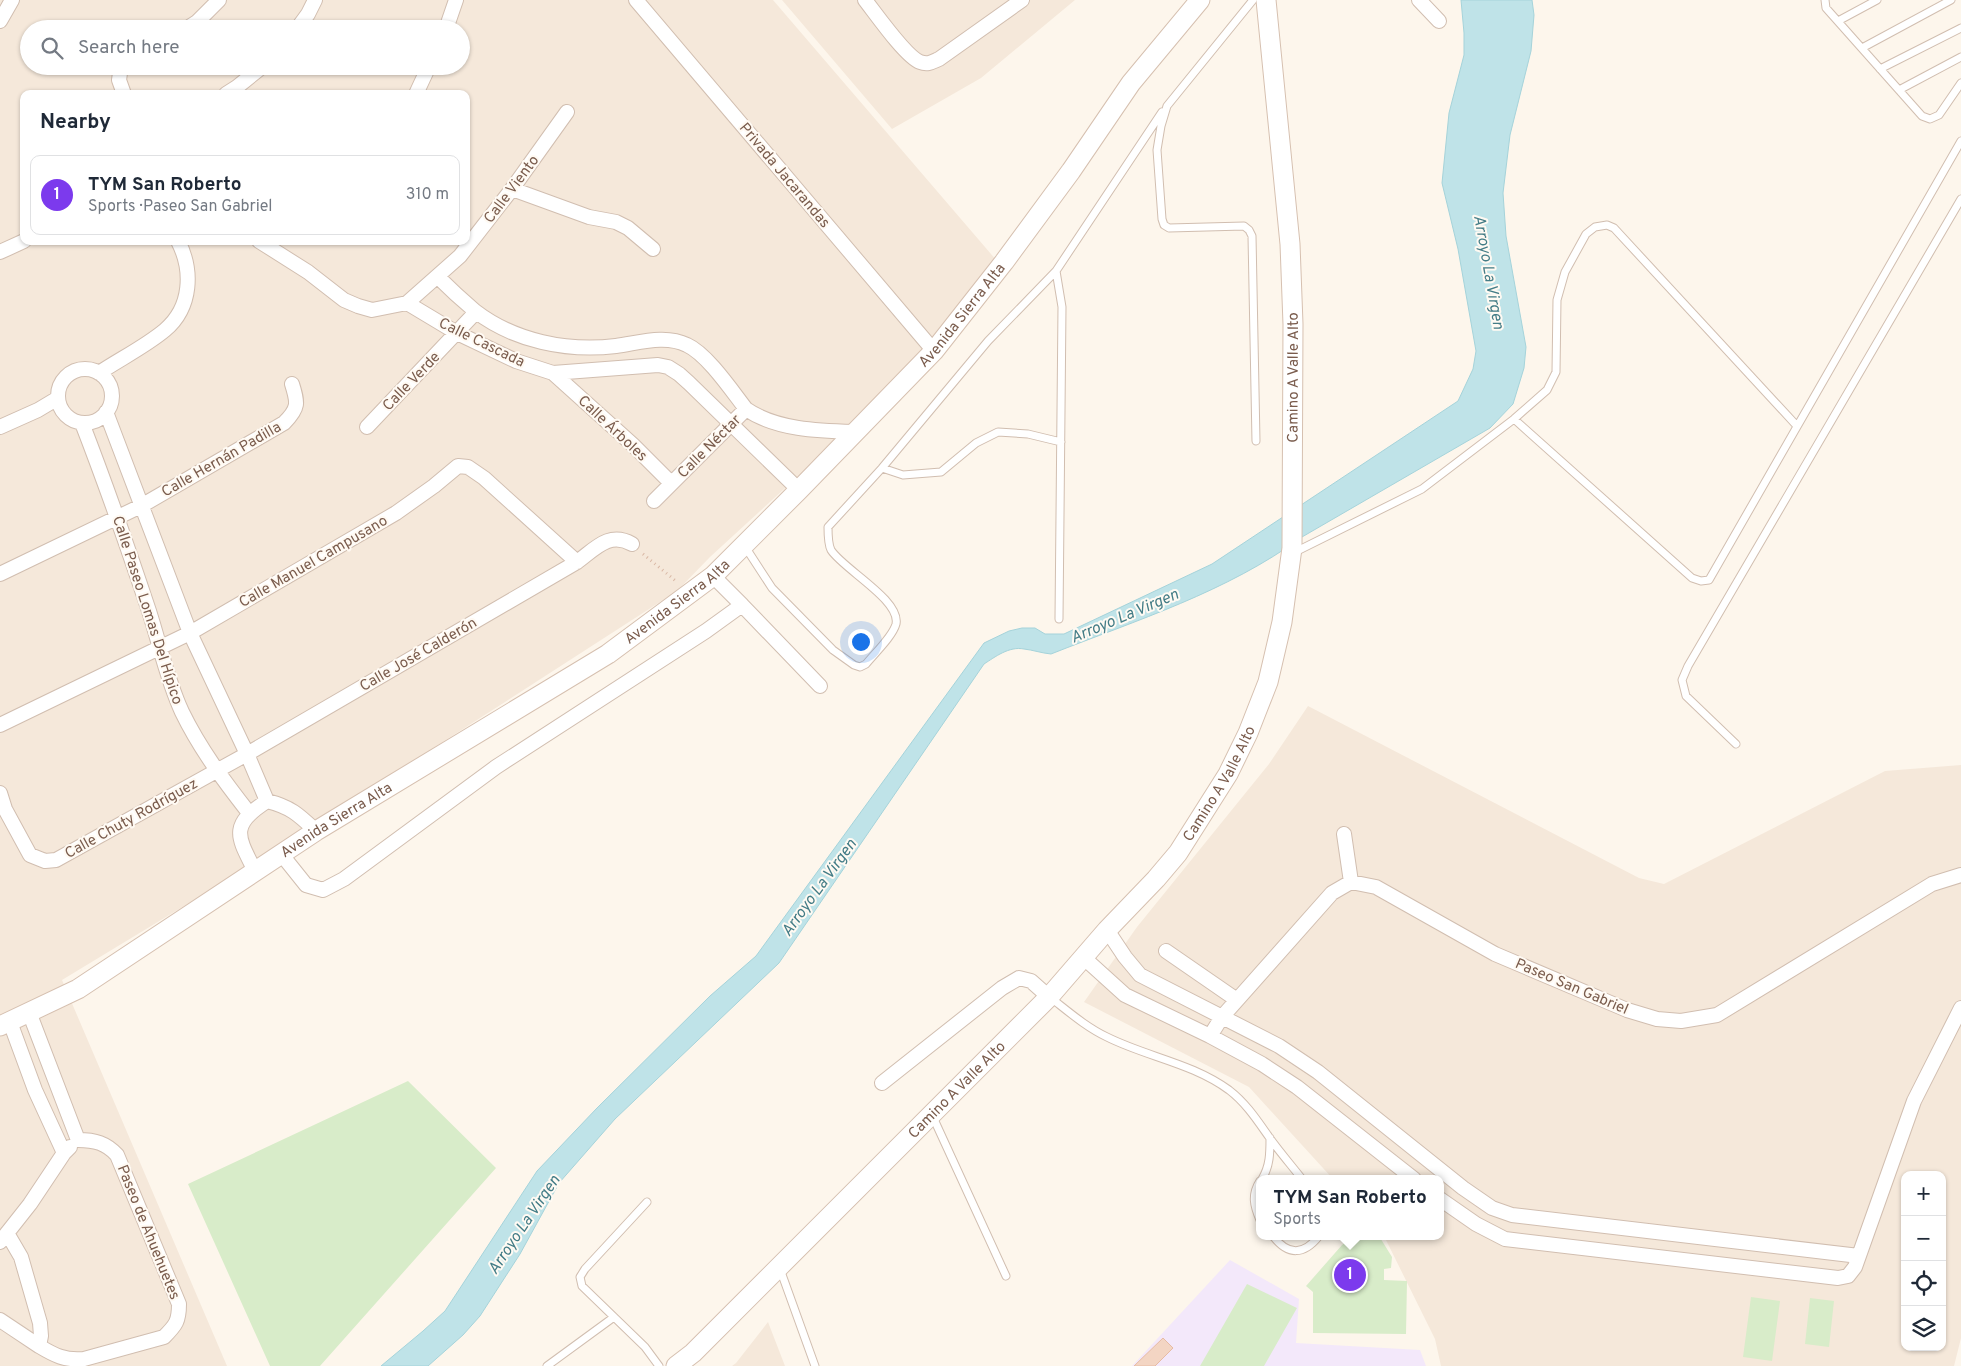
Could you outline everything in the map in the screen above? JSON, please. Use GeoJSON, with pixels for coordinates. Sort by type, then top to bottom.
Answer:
{"type":"FeatureCollection","features":[{"type":"Feature","properties":{"kind":"street"},"geometry":{"type":"LineString","coordinates":[[0,21],[12,0]]}},
{"type":"Feature","properties":{"kind":"street"},"geometry":{"type":"LineString","coordinates":[[199,20],[219,0]]}},
{"type":"Feature","properties":{"kind":"street"},"geometry":{"type":"LineString","coordinates":[[304,20],[315,0]]}},
{"type":"Feature","properties":{"kind":"street"},"geometry":{"type":"LineString","coordinates":[[449,20],[456,0]]}},
{"type":"Feature","properties":{"kind":"street","name":"Privada Jacarandas"},"geometry":{"type":"LineString","coordinates":[[636,0],[934,351]]}},
{"type":"Feature","properties":{"kind":"street"},"geometry":{"type":"LineString","coordinates":[[865,0],[910,55],[919,62],[929,64],[939,59],[1022,0]]}},
{"type":"Feature","properties":{"kind":"street","name":"Camino A Valle Alto"},"geometry":{"type":"LineString","coordinates":[[676,1366],[693,1353],[1050,997],[1107,930],[1178,853],[1228,774],[1244,741],[1268,682],[1282,622],[1291,551],[1293,324],[1290,254],[1266,0]]}},
{"type":"Feature","properties":{"kind":"street"},"geometry":{"type":"LineString","coordinates":[[1419,0],[1439,21]]}},
{"type":"Feature","properties":{"kind":"street","name":"Avenida Sierra Alta"},"geometry":{"type":"LineString","coordinates":[[5,1024],[78,989],[316,832],[608,654],[713,576],[934,351],[1004,262],[1071,171],[1131,83],[1191,4]]}},
{"type":"Feature","properties":{"kind":"street"},"geometry":{"type":"LineString","coordinates":[[120,75],[119,80],[123,90]]}},
{"type":"Feature","properties":{"kind":"street"},"geometry":{"type":"LineString","coordinates":[[232,90],[252,75]]}},
{"type":"Feature","properties":{"kind":"street"},"geometry":{"type":"LineString","coordinates":[[418,90],[425,75]]}},
{"type":"Feature","properties":{"kind":"street","name":"Calle Viento"},"geometry":{"type":"LineString","coordinates":[[470,243],[512,189],[567,112]]}},
{"type":"Feature","properties":{"kind":"street"},"geometry":{"type":"LineString","coordinates":[[512,189],[589,217],[616,222],[628,228],[653,250]]}},
{"type":"Feature","properties":{"kind":"street"},"geometry":{"type":"LineString","coordinates":[[0,252],[20,243]]}},
{"type":"Feature","properties":{"kind":"street"},"geometry":{"type":"LineString","coordinates":[[99,373],[166,330],[182,308],[189,282],[186,256],[180,245]]}},
{"type":"Feature","properties":{"kind":"street"},"geometry":{"type":"LineString","coordinates":[[265,245],[308,272],[344,300],[358,306],[372,310],[407,303]]}},
{"type":"Feature","properties":{"kind":"street","name":"Calle Viento"},"geometry":{"type":"LineString","coordinates":[[407,303],[438,277],[469,245]]}},
{"type":"Feature","properties":{"kind":"street","name":"Calle Cascada"},"geometry":{"type":"LineString","coordinates":[[438,277],[476,312],[499,326],[526,337],[564,346],[597,348],[664,339],[678,341],[699,352],[746,409],[763,418],[808,429],[855,432]]}},
{"type":"Feature","properties":{"kind":"street","name":"Calle Cascada"},"geometry":{"type":"LineString","coordinates":[[407,303],[457,333],[516,361],[553,373],[648,365],[668,367],[679,374],[799,490]]}},
{"type":"Feature","properties":{"kind":"street","name":"Calle Verde"},"geometry":{"type":"LineString","coordinates":[[367,427],[476,312]]}},
{"type":"Feature","properties":{"kind":"street"},"geometry":{"type":"LineString","coordinates":[[646,341],[648,365]]}},
{"type":"Feature","properties":{"kind":"street"},"geometry":{"type":"LineString","coordinates":[[91,369],[99,373],[107,380],[112,391],[111,402],[106,412],[95,421],[82,423],[70,419],[63,412],[58,398],[60,384],[73,371],[91,369]]}},
{"type":"Feature","properties":{"kind":"street","name":"Calle Árboles"},"geometry":{"type":"LineString","coordinates":[[553,373],[672,483]]}},
{"type":"Feature","properties":{"kind":"street","name":"Calle Hernán Padilla"},"geometry":{"type":"LineString","coordinates":[[0,574],[141,506],[284,423],[294,414],[297,407],[292,384]]}},
{"type":"Feature","properties":{"kind":"street"},"geometry":{"type":"LineString","coordinates":[[0,427],[38,410],[58,398]]}},
{"type":"Feature","properties":{"kind":"street","name":"Calle Néctar"},"geometry":{"type":"LineString","coordinates":[[654,501],[746,409]]}},
{"type":"Feature","properties":{"kind":"street","name":"Calle Paseo Lomas Del Hípico"},"geometry":{"type":"LineString","coordinates":[[106,412],[190,633],[267,801]]}},
{"type":"Feature","properties":{"kind":"street","name":"Calle Paseo Lomas Del Hípico"},"geometry":{"type":"LineString","coordinates":[[82,423],[118,517],[161,647],[172,688],[182,712],[216,770],[249,813]]}},
{"type":"Feature","properties":{"kind":"street","name":"Calle Manuel Campusano"},"geometry":{"type":"LineString","coordinates":[[0,724],[190,633],[396,513],[458,466],[468,467],[484,478],[577,562]]}},
{"type":"Feature","properties":{"kind":"street","name":"Calle José Calderón"},"geometry":{"type":"LineString","coordinates":[[216,770],[247,754],[577,562],[605,542],[618,538],[632,544]]}},
{"type":"Feature","properties":{"kind":"street"},"geometry":{"type":"LineString","coordinates":[[713,576],[820,686]]}},
{"type":"Feature","properties":{"kind":"street"},"geometry":{"type":"LineString","coordinates":[[282,855],[306,885],[323,890],[344,879],[496,767],[706,631],[742,605]]}},
{"type":"Feature","properties":{"kind":"street","name":"Calle Chuty Rodríguez"},"geometry":{"type":"LineString","coordinates":[[0,793],[5,809],[30,855],[45,861],[56,860],[216,770]]}},
{"type":"Feature","properties":{"kind":"street"},"geometry":{"type":"LineString","coordinates":[[256,872],[240,838],[240,826],[249,813],[267,801],[286,806],[296,812],[316,832]]}},
{"type":"Feature","properties":{"kind":"street"},"geometry":{"type":"LineString","coordinates":[[1210,1036],[1222,1017],[1332,893],[1351,882],[1344,834]]}},
{"type":"Feature","properties":{"kind":"street","name":"Paseo San Gabriel"},"geometry":{"type":"LineString","coordinates":[[1351,882],[1376,887],[1495,954],[1628,1010],[1657,1019],[1681,1021],[1717,1015],[1932,884],[1961,875]]}},
{"type":"Feature","properties":{"kind":"street"},"geometry":{"type":"LineString","coordinates":[[1107,930],[1140,975],[1279,1046],[1318,1072],[1463,1188],[1492,1208],[1512,1215],[1859,1256]]}},
{"type":"Feature","properties":{"kind":"street"},"geometry":{"type":"LineString","coordinates":[[1166,951],[1237,1000]]}},
{"type":"Feature","properties":{"kind":"street"},"geometry":{"type":"LineString","coordinates":[[1083,957],[1125,995],[1210,1036],[1262,1064],[1297,1087],[1409,1175]]}},
{"type":"Feature","properties":{"kind":"street"},"geometry":{"type":"LineString","coordinates":[[1125,995],[1140,975]]}},
{"type":"Feature","properties":{"kind":"street"},"geometry":{"type":"LineString","coordinates":[[882,1083],[1002,988],[1019,978],[1031,981],[1050,997]]}},
{"type":"Feature","properties":{"kind":"street"},"geometry":{"type":"LineString","coordinates":[[1444,1202],[1476,1224],[1505,1239],[1838,1278],[1848,1276],[1859,1256],[1914,1101],[1961,1008]]}},
{"type":"Feature","properties":{"kind":"street"},"geometry":{"type":"LineString","coordinates":[[29,1012],[78,1140],[64,1153],[30,1204],[4,1238],[21,1257],[38,1314],[41,1336],[39,1346]]}},
{"type":"Feature","properties":{"kind":"street"},"geometry":{"type":"LineString","coordinates":[[5,1024],[64,1153]]}},
{"type":"Feature","properties":{"kind":"street"},"geometry":{"type":"LineString","coordinates":[[1349,1129],[1365,1111]]}},
{"type":"Feature","properties":{"kind":"street","name":"Paseo de Ahuehuetes"},"geometry":{"type":"LineString","coordinates":[[0,1320],[58,1357],[72,1360],[84,1359],[164,1337],[174,1327],[179,1318],[179,1304],[117,1155],[109,1146],[100,1142],[78,1140]]}},
{"type":"Feature","properties":{"kind":"street"},"geometry":{"type":"LineString","coordinates":[[1505,1239],[1512,1215]]}},
{"type":"Feature","properties":{"kind":"street"},"geometry":{"type":"LineString","coordinates":[[1668,1257],[1670,1234]]}},
{"type":"Feature","properties":{"kind":"lane"},"geometry":{"type":"LineString","coordinates":[[744,545],[772,588],[834,650],[854,665],[866,664],[896,626],[896,617],[889,604],[831,549],[828,527],[882,468],[988,341],[1056,271],[1166,106],[1253,0]]}},
{"type":"Feature","properties":{"kind":"lane"},"geometry":{"type":"LineString","coordinates":[[1825,0],[1826,8],[1922,116],[1930,119],[1939,115],[1961,83]]}},
{"type":"Feature","properties":{"kind":"lane"},"geometry":{"type":"LineString","coordinates":[[1838,21],[1877,0]]}},
{"type":"Feature","properties":{"kind":"lane"},"geometry":{"type":"LineString","coordinates":[[1862,48],[1950,0]]}},
{"type":"Feature","properties":{"kind":"lane"},"geometry":{"type":"LineString","coordinates":[[1880,69],[1961,28]]}},
{"type":"Feature","properties":{"kind":"lane"},"geometry":{"type":"LineString","coordinates":[[1899,90],[1961,57]]}},
{"type":"Feature","properties":{"kind":"lane"},"geometry":{"type":"LineString","coordinates":[[1166,106],[1157,150],[1164,225],[1169,228],[1244,226],[1252,236],[1256,442]]}},
{"type":"Feature","properties":{"kind":"lane"},"geometry":{"type":"LineString","coordinates":[[1514,419],[1692,578],[1701,581],[1709,580],[1961,141]]}},
{"type":"Feature","properties":{"kind":"lane"},"geometry":{"type":"LineString","coordinates":[[1736,744],[1686,696],[1682,680],[1688,666],[1961,199]]}},
{"type":"Feature","properties":{"kind":"lane"},"geometry":{"type":"LineString","coordinates":[[1291,551],[1422,489],[1514,419],[1547,390],[1556,372],[1557,300],[1565,272],[1586,234],[1595,227],[1607,225],[1614,228],[1797,426]]}},
{"type":"Feature","properties":{"kind":"lane"},"geometry":{"type":"LineString","coordinates":[[1056,271],[1062,307],[1058,619]]}},
{"type":"Feature","properties":{"kind":"lane"},"geometry":{"type":"LineString","coordinates":[[882,468],[903,474],[941,472],[976,443],[998,432],[1028,434],[1061,442]]}},
{"type":"Feature","properties":{"kind":"lane"},"geometry":{"type":"LineString","coordinates":[[1050,997],[1081,1022],[1107,1037],[1209,1077],[1230,1091],[1249,1108],[1299,1175]]}},
{"type":"Feature","properties":{"kind":"lane"},"geometry":{"type":"LineString","coordinates":[[931,1115],[1006,1276]]}},
{"type":"Feature","properties":{"kind":"lane"},"geometry":{"type":"LineString","coordinates":[[1264,1175],[1270,1154],[1270,1138]]}},
{"type":"Feature","properties":{"kind":"lane"},"geometry":{"type":"LineString","coordinates":[[1256,1191],[1253,1197],[1256,1210]]}},
{"type":"Feature","properties":{"kind":"lane"},"geometry":{"type":"LineString","coordinates":[[647,1202],[585,1269],[580,1277],[582,1286],[645,1346],[659,1366]]}},
{"type":"Feature","properties":{"kind":"lane"},"geometry":{"type":"LineString","coordinates":[[1277,1240],[1287,1249],[1297,1251],[1306,1250],[1315,1240]]}},
{"type":"Feature","properties":{"kind":"lane"},"geometry":{"type":"LineString","coordinates":[[780,1266],[815,1366]]}},
{"type":"Feature","properties":{"kind":"lane"},"geometry":{"type":"LineString","coordinates":[[547,1366],[614,1317]]}},
{"type":"Feature","properties":{"kind":"path"},"geometry":{"type":"LineString","coordinates":[[632,544],[690,594]]}},
{"type":"Feature","properties":{"kind":"shaded area"},"geometry":{"type":"Polygon","coordinates":[[[0,0],[773,0],[997,261],[929,347],[855,424],[710,557],[677,591],[255,863],[62,980],[227,1366],[0,1366],[0,0]]]}},
{"type":"Feature","properties":{"kind":"shaded area"},"geometry":{"type":"Polygon","coordinates":[[[782,0],[1075,0],[981,78],[892,129],[782,0]]]}},
{"type":"Feature","properties":{"kind":"shaded area"},"geometry":{"type":"Polygon","coordinates":[[[1308,706],[1639,878],[1664,884],[1885,771],[1961,765],[1961,1338],[1954,1366],[1441,1366],[1435,1339],[1386,1240],[1444,1240],[1444,1175],[1329,1175],[1249,1087],[1084,1002],[1137,927],[1269,764],[1308,706]]]}},
{"type":"Feature","properties":{"kind":"shaded area"},"geometry":{"type":"Polygon","coordinates":[[[1230,1260],[1299,1299],[1296,1343],[1420,1350],[1426,1366],[1132,1366],[1230,1260]]]}},
{"type":"Feature","properties":{"kind":"shaded area"},"geometry":{"type":"Polygon","coordinates":[[[768,1322],[785,1366],[732,1366],[736,1363],[768,1322]]]}},
{"type":"Feature","properties":{"kind":"green space"},"geometry":{"type":"Polygon","coordinates":[[[408,1081],[496,1168],[320,1366],[270,1366],[188,1184],[408,1081]]]}},
{"type":"Feature","properties":{"kind":"green space"},"geometry":{"type":"Polygon","coordinates":[[[1348,1240],[1381,1240],[1392,1257],[1391,1268],[1384,1269],[1384,1280],[1407,1281],[1406,1334],[1313,1333],[1313,1292],[1306,1286],[1348,1240]]]}},
{"type":"Feature","properties":{"kind":"green space"},"geometry":{"type":"Polygon","coordinates":[[[1247,1284],[1297,1308],[1264,1366],[1200,1366],[1247,1284]]]}},
{"type":"Feature","properties":{"kind":"green space"},"geometry":{"type":"Polygon","coordinates":[[[1751,1297],[1780,1301],[1772,1361],[1743,1357],[1751,1297]]]}},
{"type":"Feature","properties":{"kind":"green space"},"geometry":{"type":"Polygon","coordinates":[[[1810,1298],[1834,1301],[1829,1347],[1805,1344],[1810,1298]]]}},
{"type":"Feature","properties":{"kind":"water","name":"Arroyo La Virgen"},"geometry":{"type":"Polygon","coordinates":[[[1461,0],[1532,0],[1534,15],[1531,51],[1510,135],[1503,193],[1506,236],[1526,347],[1524,368],[1513,404],[1490,428],[1302,537],[1243,574],[1148,617],[1051,654],[1018,648],[1002,653],[984,664],[779,963],[615,1119],[559,1183],[520,1254],[480,1316],[463,1335],[428,1366],[381,1366],[445,1311],[537,1171],[597,1108],[710,996],[756,956],[984,643],[1009,631],[1022,628],[1035,628],[1045,634],[1064,634],[1212,564],[1458,401],[1473,369],[1476,351],[1458,249],[1442,183],[1449,113],[1464,55],[1461,0]]]}},
{"type":"Feature","properties":{"kind":"building"},"geometry":{"type":"Polygon","coordinates":[[[1163,1338],[1173,1348],[1155,1366],[1134,1366],[1163,1338]]]}},
{"type":"Feature","properties":{"kind":"place","name":"TYM San Roberto"},"geometry":{"type":"Point","coordinates":[1350,1275]}}]}
